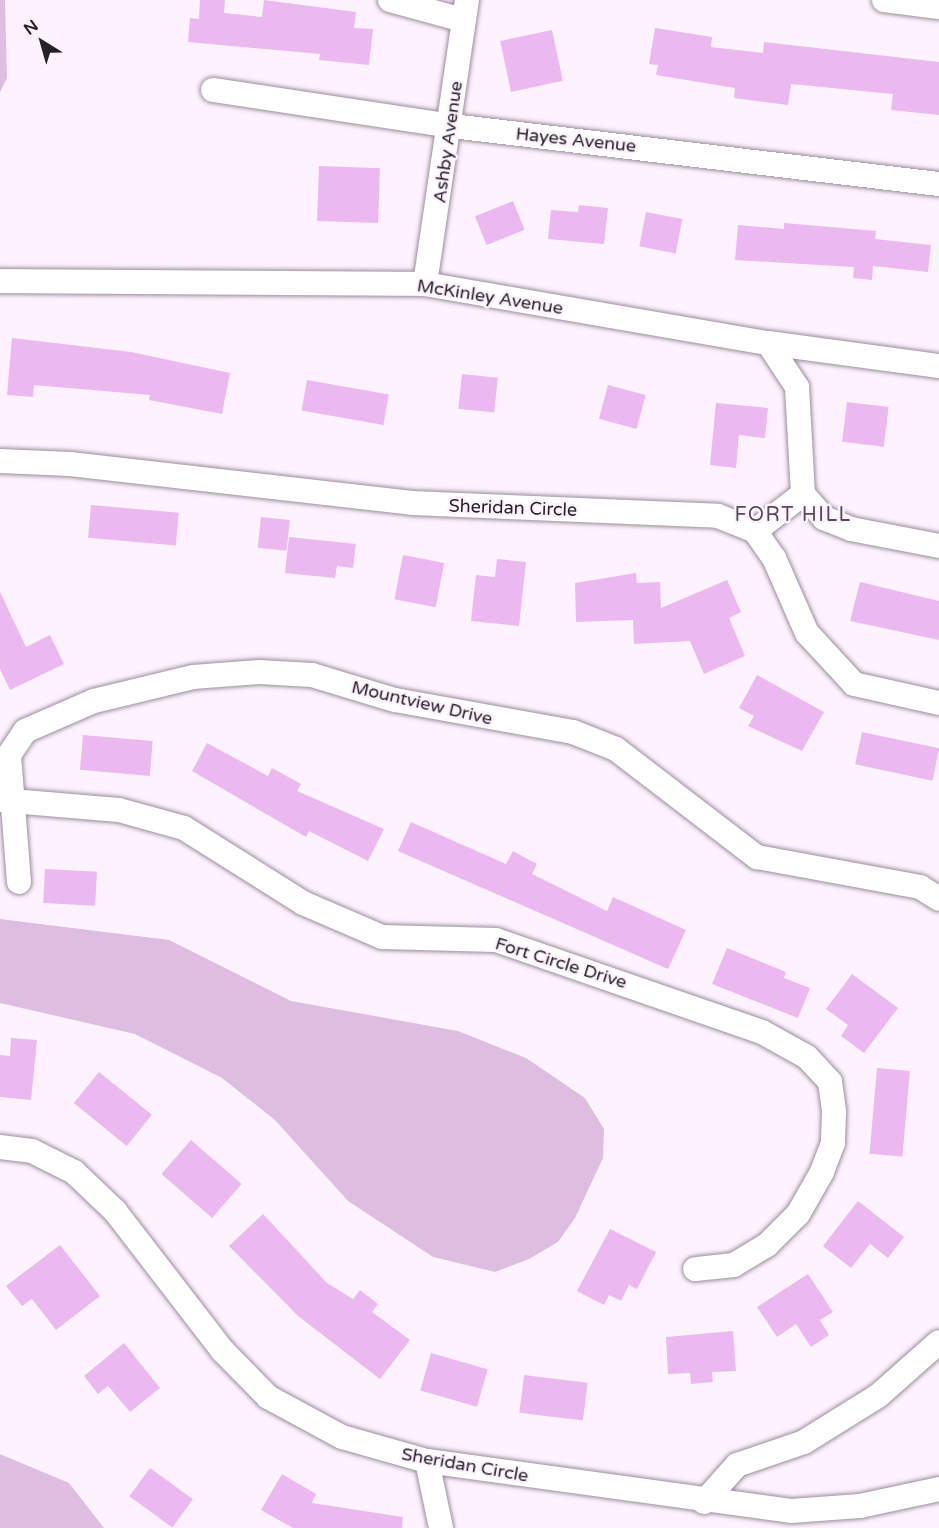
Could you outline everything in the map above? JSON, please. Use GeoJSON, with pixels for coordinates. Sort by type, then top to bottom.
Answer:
{"type":"FeatureCollection","features":[{"type":"Feature","properties":{"kind":"street"},"geometry":{"type":"LineString","coordinates":[[390,0],[465,10]]}},
{"type":"Feature","properties":{"kind":"street"},"geometry":{"type":"LineString","coordinates":[[884,0],[939,7]]}},
{"type":"Feature","properties":{"kind":"street","name":"Ashby Avenue"},"geometry":{"type":"LineString","coordinates":[[425,284],[452,126],[465,10]]}},
{"type":"Feature","properties":{"kind":"street","name":"Hayes Avenue"},"geometry":{"type":"LineString","coordinates":[[213,90],[452,126],[939,184]]}},
{"type":"Feature","properties":{"kind":"street","name":"McKinley Avenue"},"geometry":{"type":"LineString","coordinates":[[0,281],[425,284],[768,343],[939,366]]}},
{"type":"Feature","properties":{"kind":"street"},"geometry":{"type":"LineString","coordinates":[[768,343],[797,387],[803,494],[824,518],[851,529],[939,546]]}},
{"type":"Feature","properties":{"kind":"street","name":"Sheridan Circle"},"geometry":{"type":"LineString","coordinates":[[0,461],[70,464],[412,503],[718,516],[755,531]]}},
{"type":"Feature","properties":{"kind":"street"},"geometry":{"type":"LineString","coordinates":[[803,494],[755,531],[774,558],[807,633],[854,684],[939,703]]}},
{"type":"Feature","properties":{"kind":"street","name":"Mountview Drive"},"geometry":{"type":"LineString","coordinates":[[19,882],[7,799],[9,755],[25,731],[94,701],[193,677],[312,675],[395,700],[573,732],[616,749],[757,857],[920,887],[939,899]]}},
{"type":"Feature","properties":{"kind":"street","name":"Fort Circle Drive"},"geometry":{"type":"LineString","coordinates":[[7,799],[119,810],[184,828],[303,903],[382,937],[496,940],[762,1032],[807,1057],[830,1082],[834,1112],[833,1143],[822,1172],[798,1214],[767,1245],[734,1265],[695,1269]]}},
{"type":"Feature","properties":{"kind":"street","name":"Sheridan Circle"},"geometry":{"type":"LineString","coordinates":[[0,1148],[32,1151],[74,1172],[115,1211],[222,1350],[268,1397],[342,1437],[426,1461],[704,1502],[791,1511],[860,1506],[939,1489]]}},
{"type":"Feature","properties":{"kind":"street"},"geometry":{"type":"LineString","coordinates":[[704,1502],[737,1465],[804,1442],[878,1396],[939,1342]]}},
{"type":"Feature","properties":{"kind":"street"},"geometry":{"type":"LineString","coordinates":[[426,1461],[441,1528]]}},
{"type":"Feature","properties":{"kind":"shaded area"},"geometry":{"type":"Polygon","coordinates":[[[0,0],[5,0],[7,78],[0,92],[0,0]]]}},
{"type":"Feature","properties":{"kind":"shaded area"},"geometry":{"type":"Polygon","coordinates":[[[0,919],[169,940],[291,1001],[458,1031],[526,1058],[585,1098],[604,1129],[603,1158],[575,1218],[558,1242],[529,1259],[495,1272],[433,1257],[348,1201],[275,1120],[222,1078],[135,1034],[0,1003],[0,919]]]}},
{"type":"Feature","properties":{"kind":"shaded area"},"geometry":{"type":"Polygon","coordinates":[[[0,1454],[69,1483],[104,1528],[0,1528],[0,1454]]]}},
{"type":"Feature","properties":{"kind":"building"},"geometry":{"type":"Polygon","coordinates":[[[200,0],[225,0],[224,13],[262,17],[264,0],[356,12],[354,28],[373,29],[369,65],[319,60],[320,54],[188,42],[190,18],[199,19],[200,0]]]}},
{"type":"Feature","properties":{"kind":"building"},"geometry":{"type":"Polygon","coordinates":[[[655,28],[712,37],[711,47],[763,53],[764,42],[939,62],[939,115],[891,110],[893,94],[791,84],[788,105],[734,98],[735,88],[656,75],[658,65],[649,64],[655,28]]]}},
{"type":"Feature","properties":{"kind":"building"},"geometry":{"type":"Polygon","coordinates":[[[552,30],[563,81],[511,92],[500,41],[552,30]]]}},
{"type":"Feature","properties":{"kind":"building"},"geometry":{"type":"Polygon","coordinates":[[[319,166],[380,168],[378,223],[317,221],[319,166]]]}},
{"type":"Feature","properties":{"kind":"building"},"geometry":{"type":"Polygon","coordinates":[[[513,201],[525,230],[487,245],[475,216],[513,201]]]}},
{"type":"Feature","properties":{"kind":"building"},"geometry":{"type":"Polygon","coordinates":[[[579,205],[608,208],[604,244],[548,239],[551,210],[578,212],[579,205]]]}},
{"type":"Feature","properties":{"kind":"building"},"geometry":{"type":"Polygon","coordinates":[[[646,212],[682,219],[676,253],[639,246],[646,212]]]}},
{"type":"Feature","properties":{"kind":"building"},"geometry":{"type":"Polygon","coordinates":[[[784,223],[876,231],[875,239],[931,245],[928,272],[873,266],[872,280],[853,278],[854,267],[735,260],[738,225],[784,229],[784,223]]]}},
{"type":"Feature","properties":{"kind":"building"},"geometry":{"type":"Polygon","coordinates":[[[12,338],[131,352],[230,373],[222,414],[149,400],[150,395],[34,385],[33,397],[7,395],[12,338]]]}},
{"type":"Feature","properties":{"kind":"building"},"geometry":{"type":"Polygon","coordinates":[[[462,374],[498,378],[494,413],[458,409],[462,374]]]}},
{"type":"Feature","properties":{"kind":"building"},"geometry":{"type":"Polygon","coordinates":[[[307,380],[389,394],[383,425],[302,411],[307,380]]]}},
{"type":"Feature","properties":{"kind":"building"},"geometry":{"type":"Polygon","coordinates":[[[608,385],[646,395],[637,429],[599,419],[608,385]]]}},
{"type":"Feature","properties":{"kind":"building"},"geometry":{"type":"Polygon","coordinates":[[[847,402],[889,407],[884,447],[842,442],[847,402]]]}},
{"type":"Feature","properties":{"kind":"building"},"geometry":{"type":"Polygon","coordinates":[[[716,403],[768,408],[765,438],[739,435],[736,468],[710,465],[716,403]]]}},
{"type":"Feature","properties":{"kind":"building"},"geometry":{"type":"Polygon","coordinates":[[[91,505],[179,513],[176,546],[88,538],[91,505]]]}},
{"type":"Feature","properties":{"kind":"building"},"geometry":{"type":"Polygon","coordinates":[[[261,517],[290,520],[287,551],[258,548],[261,517]]]}},
{"type":"Feature","properties":{"kind":"building"},"geometry":{"type":"Polygon","coordinates":[[[289,537],[356,544],[353,568],[337,566],[335,578],[285,573],[289,537]]]}},
{"type":"Feature","properties":{"kind":"building"},"geometry":{"type":"Polygon","coordinates":[[[403,555],[444,563],[436,607],[394,599],[403,555]]]}},
{"type":"Feature","properties":{"kind":"building"},"geometry":{"type":"Polygon","coordinates":[[[497,559],[526,562],[519,626],[471,621],[476,575],[495,577],[497,559]]]}},
{"type":"Feature","properties":{"kind":"building"},"geometry":{"type":"Polygon","coordinates":[[[636,573],[637,583],[660,582],[661,608],[727,580],[741,612],[729,618],[745,656],[704,674],[690,641],[634,644],[633,620],[576,622],[575,583],[636,573]]]}},
{"type":"Feature","properties":{"kind":"building"},"geometry":{"type":"Polygon","coordinates":[[[860,582],[939,601],[939,640],[850,621],[860,582]]]}},
{"type":"Feature","properties":{"kind":"building"},"geometry":{"type":"Polygon","coordinates":[[[0,592],[26,647],[50,635],[64,664],[10,690],[0,669],[0,592]]]}},
{"type":"Feature","properties":{"kind":"building"},"geometry":{"type":"Polygon","coordinates":[[[757,675],[824,712],[802,751],[748,726],[754,716],[739,708],[757,675]]]}},
{"type":"Feature","properties":{"kind":"building"},"geometry":{"type":"Polygon","coordinates":[[[862,732],[939,748],[932,781],[855,764],[862,732]]]}},
{"type":"Feature","properties":{"kind":"building"},"geometry":{"type":"Polygon","coordinates":[[[83,735],[153,741],[150,776],[80,770],[83,735]]]}},
{"type":"Feature","properties":{"kind":"building"},"geometry":{"type":"Polygon","coordinates":[[[207,743],[268,776],[272,768],[301,784],[297,791],[384,829],[368,861],[309,831],[306,837],[192,771],[207,743]]]}},
{"type":"Feature","properties":{"kind":"building"},"geometry":{"type":"Polygon","coordinates":[[[411,822],[506,864],[513,851],[537,864],[532,874],[607,911],[613,897],[686,930],[668,969],[398,851],[411,822]]]}},
{"type":"Feature","properties":{"kind":"building"},"geometry":{"type":"Polygon","coordinates":[[[45,869],[97,872],[95,906],[43,903],[45,869]]]}},
{"type":"Feature","properties":{"kind":"building"},"geometry":{"type":"Polygon","coordinates":[[[727,948],[786,972],[784,978],[810,988],[798,1018],[712,984],[727,948]]]}},
{"type":"Feature","properties":{"kind":"building"},"geometry":{"type":"Polygon","coordinates":[[[852,974],[898,1008],[864,1053],[841,1036],[848,1025],[826,1009],[852,974]]]}},
{"type":"Feature","properties":{"kind":"building"},"geometry":{"type":"Polygon","coordinates":[[[11,1038],[37,1040],[31,1100],[0,1097],[0,1055],[10,1056],[11,1038]]]}},
{"type":"Feature","properties":{"kind":"building"},"geometry":{"type":"Polygon","coordinates":[[[877,1068],[910,1071],[902,1157],[870,1154],[877,1068]]]}},
{"type":"Feature","properties":{"kind":"building"},"geometry":{"type":"Polygon","coordinates":[[[99,1072],[152,1115],[127,1146],[74,1103],[99,1072]]]}},
{"type":"Feature","properties":{"kind":"building"},"geometry":{"type":"Polygon","coordinates":[[[191,1140],[242,1184],[212,1218],[161,1174],[191,1140]]]}},
{"type":"Feature","properties":{"kind":"building"},"geometry":{"type":"Polygon","coordinates":[[[858,1201],[904,1237],[888,1258],[870,1244],[851,1268],[823,1246],[858,1201]]]}},
{"type":"Feature","properties":{"kind":"building"},"geometry":{"type":"Polygon","coordinates":[[[263,1214],[327,1283],[353,1299],[360,1290],[378,1304],[372,1312],[410,1340],[380,1379],[298,1316],[229,1246],[263,1214]]]}},
{"type":"Feature","properties":{"kind":"building"},"geometry":{"type":"Polygon","coordinates":[[[610,1229],[656,1252],[637,1289],[629,1285],[621,1301],[609,1295],[604,1305],[577,1291],[610,1229]]]}},
{"type":"Feature","properties":{"kind":"building"},"geometry":{"type":"Polygon","coordinates":[[[60,1245],[100,1296],[56,1330],[32,1299],[22,1306],[6,1286],[60,1245]]]}},
{"type":"Feature","properties":{"kind":"building"},"geometry":{"type":"Polygon","coordinates":[[[808,1274],[833,1312],[820,1320],[829,1335],[811,1347],[796,1324],[777,1337],[757,1307],[808,1274]]]}},
{"type":"Feature","properties":{"kind":"building"},"geometry":{"type":"Polygon","coordinates":[[[733,1331],[736,1371],[712,1372],[713,1382],[691,1384],[690,1373],[668,1374],[666,1337],[733,1331]]]}},
{"type":"Feature","properties":{"kind":"building"},"geometry":{"type":"Polygon","coordinates":[[[124,1343],[160,1388],[130,1412],[108,1386],[98,1394],[84,1376],[124,1343]]]}},
{"type":"Feature","properties":{"kind":"building"},"geometry":{"type":"Polygon","coordinates":[[[431,1353],[488,1369],[477,1407],[420,1390],[431,1353]]]}},
{"type":"Feature","properties":{"kind":"building"},"geometry":{"type":"Polygon","coordinates":[[[524,1375],[588,1383],[583,1421],[519,1413],[524,1375]]]}},
{"type":"Feature","properties":{"kind":"building"},"geometry":{"type":"Polygon","coordinates":[[[150,1468],[193,1499],[172,1527],[129,1496],[150,1468]]]}},
{"type":"Feature","properties":{"kind":"building"},"geometry":{"type":"Polygon","coordinates":[[[282,1474],[316,1494],[312,1503],[403,1517],[402,1528],[293,1528],[261,1510],[282,1474]]]}},
{"type":"Feature","properties":{"kind":"district","name":"FORT HILL"},"geometry":{"type":"Point","coordinates":[793,515]}}]}
